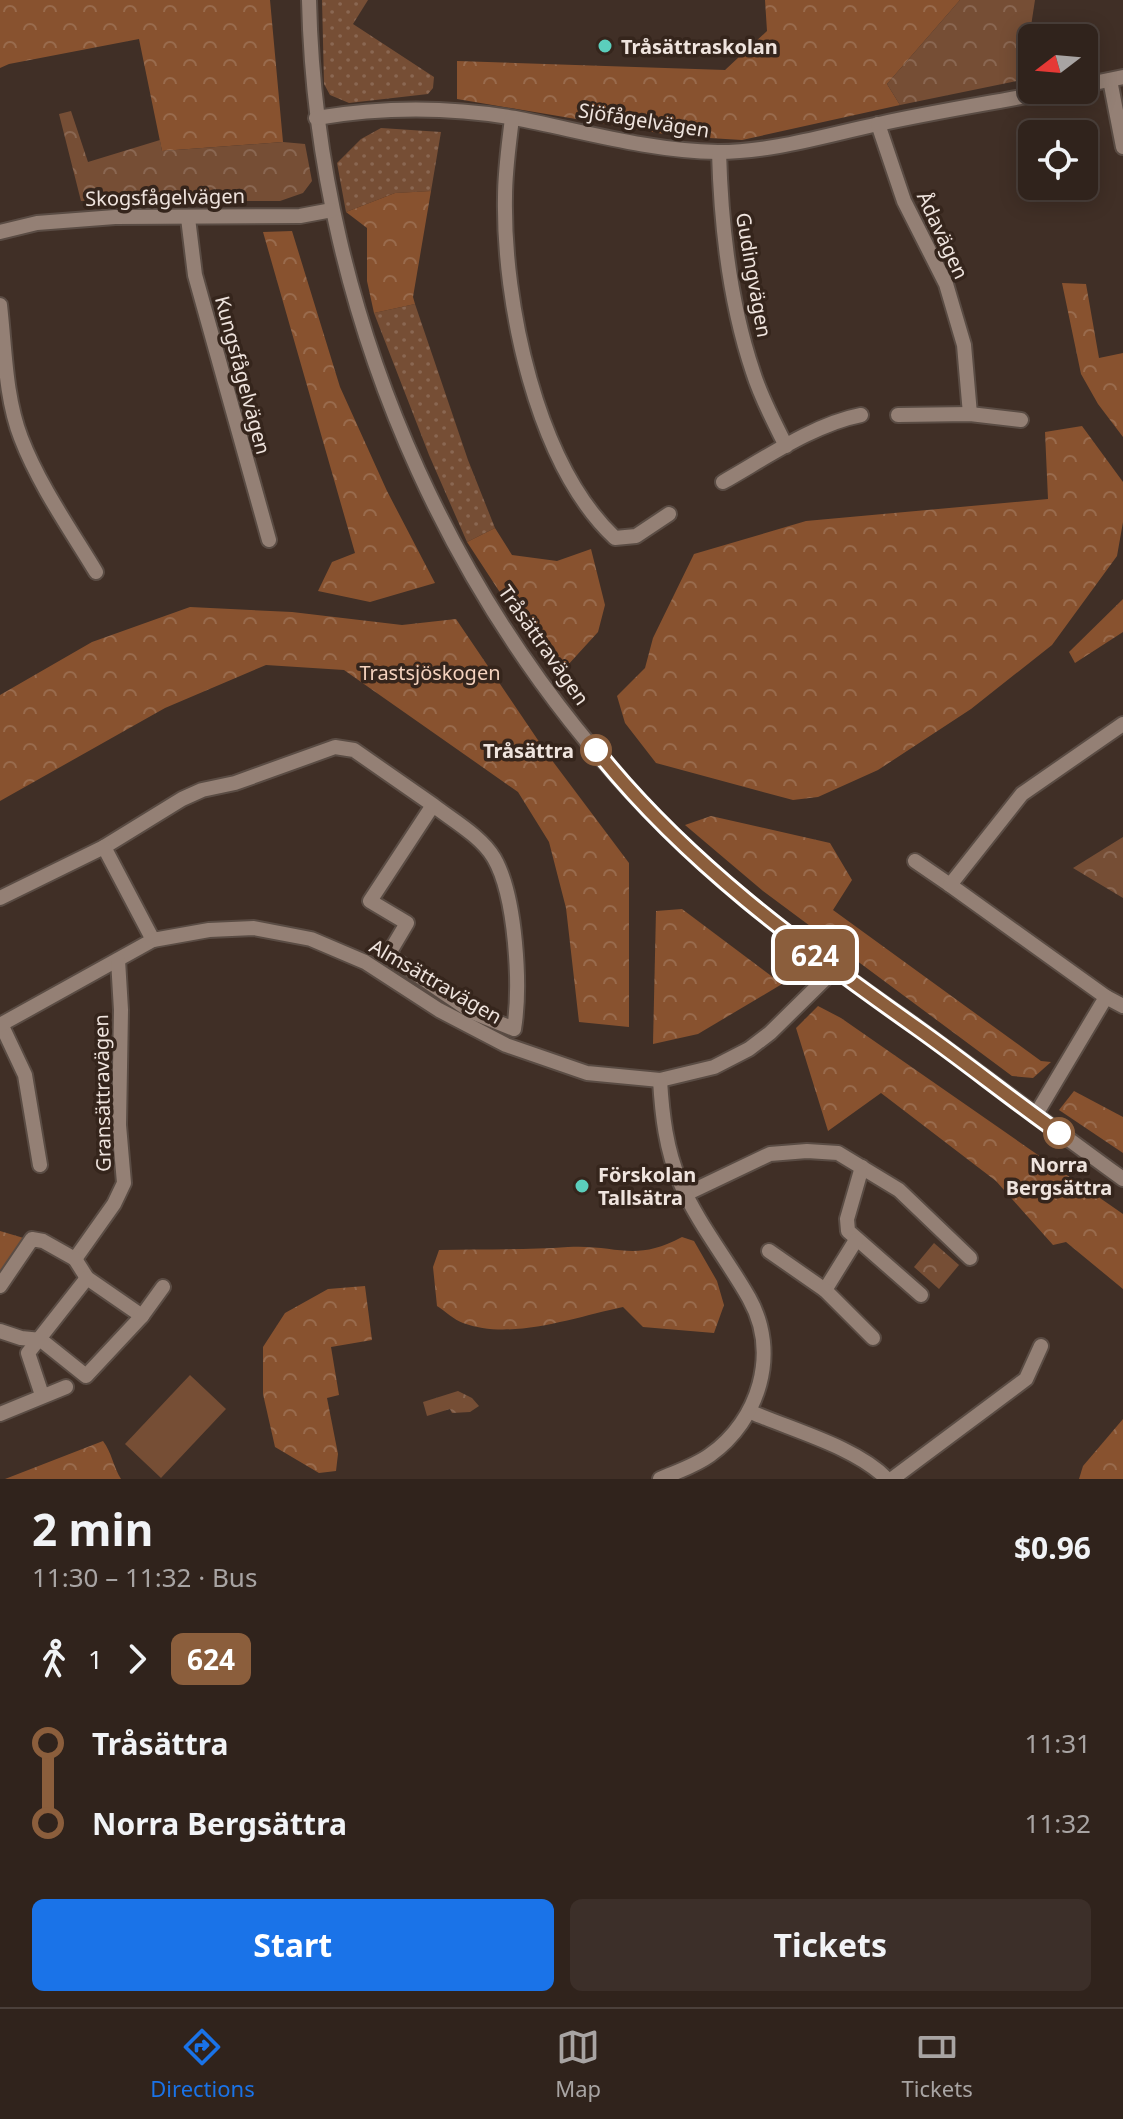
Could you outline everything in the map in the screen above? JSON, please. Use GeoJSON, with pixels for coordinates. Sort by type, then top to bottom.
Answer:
{"type":"FeatureCollection","features":[{"type":"Feature","properties":{"kind":"street","name":"Tråsättravägen"},"geometry":{"type":"LineString","coordinates":[[309,0],[316,118],[332,210],[376,366],[437,512],[508,633],[558,703],[651,813],[712,871],[834,970],[1123,1179]]}},
{"type":"Feature","properties":{"kind":"street"},"geometry":{"type":"LineString","coordinates":[[1117,78],[1123,147]]}},
{"type":"Feature","properties":{"kind":"street","name":"Sjöfågelvägen"},"geometry":{"type":"LineString","coordinates":[[316,118],[353,112],[455,111],[512,118],[615,140],[719,152],[790,144],[1018,98]]}},
{"type":"Feature","properties":{"kind":"street"},"geometry":{"type":"LineString","coordinates":[[512,118],[505,196],[509,276],[522,350],[550,435],[589,510],[615,538],[636,536],[669,514]]}},
{"type":"Feature","properties":{"kind":"street","name":"Ådavägen"},"geometry":{"type":"LineString","coordinates":[[878,124],[904,201],[946,284],[964,345],[970,414]]}},
{"type":"Feature","properties":{"kind":"street","name":"Gudingvägen"},"geometry":{"type":"LineString","coordinates":[[719,152],[725,249],[734,301],[753,373],[786,446]]}},
{"type":"Feature","properties":{"kind":"street","name":"Skogsfågelvägen"},"geometry":{"type":"LineString","coordinates":[[0,232],[37,223],[77,219],[300,216],[332,210]]}},
{"type":"Feature","properties":{"kind":"street","name":"Kungsfågelvägen"},"geometry":{"type":"LineString","coordinates":[[188,218],[195,275],[269,540]]}},
{"type":"Feature","properties":{"kind":"street"},"geometry":{"type":"LineString","coordinates":[[0,305],[9,390],[20,436],[96,572]]}},
{"type":"Feature","properties":{"kind":"street"},"geometry":{"type":"LineString","coordinates":[[898,415],[970,414],[1021,420]]}},
{"type":"Feature","properties":{"kind":"street"},"geometry":{"type":"LineString","coordinates":[[723,482],[786,446],[845,418],[861,415]]}},
{"type":"Feature","properties":{"kind":"street"},"geometry":{"type":"LineString","coordinates":[[950,885],[1022,794],[1123,724]]}},
{"type":"Feature","properties":{"kind":"street"},"geometry":{"type":"LineString","coordinates":[[0,898],[104,847],[202,790],[235,783],[335,747],[354,750],[433,805],[493,857],[503,885],[515,940],[514,1029],[472,1012],[388,955],[407,923],[370,901],[433,805]]}},
{"type":"Feature","properties":{"kind":"street"},"geometry":{"type":"LineString","coordinates":[[104,847],[153,940]]}},
{"type":"Feature","properties":{"kind":"street"},"geometry":{"type":"LineString","coordinates":[[915,861],[1123,1006]]}},
{"type":"Feature","properties":{"kind":"street","name":"Almsättravägen"},"geometry":{"type":"LineString","coordinates":[[40,1165],[25,1075],[1,1025],[153,940],[209,930],[254,928],[311,939],[365,962],[439,1010],[506,1045],[587,1073],[660,1080],[714,1067],[749,1049],[781,1023],[834,970]]}},
{"type":"Feature","properties":{"kind":"street","name":"Gransättravägen"},"geometry":{"type":"LineString","coordinates":[[75,1259],[114,1204],[124,1183],[119,1125],[121,1010],[118,960]]}},
{"type":"Feature","properties":{"kind":"street"},"geometry":{"type":"LineString","coordinates":[[1035,1116],[1106,997]]}},
{"type":"Feature","properties":{"kind":"street"},"geometry":{"type":"LineString","coordinates":[[660,1080],[669,1149],[686,1194],[704,1229],[750,1299],[760,1323],[764,1359],[751,1412],[729,1439],[707,1457],[660,1479]]}},
{"type":"Feature","properties":{"kind":"street"},"geometry":{"type":"LineString","coordinates":[[686,1194],[770,1154],[807,1151],[838,1153],[899,1190],[970,1258]]}},
{"type":"Feature","properties":{"kind":"street"},"geometry":{"type":"LineString","coordinates":[[862,1167],[847,1219],[848,1231],[921,1295]]}},
{"type":"Feature","properties":{"kind":"street"},"geometry":{"type":"LineString","coordinates":[[0,1286],[32,1239],[43,1241],[75,1259],[87,1278],[142,1316]]}},
{"type":"Feature","properties":{"kind":"street"},"geometry":{"type":"LineString","coordinates":[[825,1290],[856,1240]]}},
{"type":"Feature","properties":{"kind":"street"},"geometry":{"type":"LineString","coordinates":[[769,1251],[825,1290],[873,1338]]}},
{"type":"Feature","properties":{"kind":"street"},"geometry":{"type":"LineString","coordinates":[[42,1395],[28,1353],[87,1278]]}},
{"type":"Feature","properties":{"kind":"street"},"geometry":{"type":"LineString","coordinates":[[0,1331],[41,1340],[86,1376],[142,1316],[163,1287]]}},
{"type":"Feature","properties":{"kind":"street"},"geometry":{"type":"LineString","coordinates":[[751,1412],[857,1457],[890,1479],[1026,1379],[1041,1346]]}},
{"type":"Feature","properties":{"kind":"street"},"geometry":{"type":"LineString","coordinates":[[0,1414],[66,1387]]}},
{"type":"Feature","properties":{"kind":"green space"},"geometry":{"type":"Polygon","coordinates":[[[0,0],[270,0],[283,142],[162,151],[139,39],[0,68],[0,0]]]}},
{"type":"Feature","properties":{"kind":"green space"},"geometry":{"type":"Polygon","coordinates":[[[322,0],[368,0],[353,24],[434,77],[433,88],[428,94],[349,103],[330,95],[324,84],[322,0]]]}},
{"type":"Feature","properties":{"kind":"green space"},"geometry":{"type":"Polygon","coordinates":[[[765,0],[960,0],[887,84],[900,105],[742,140],[676,136],[457,99],[457,61],[725,70],[767,31],[765,0]]]}},
{"type":"Feature","properties":{"kind":"green space"},"geometry":{"type":"Polygon","coordinates":[[[960,0],[1035,0],[1031,24],[1018,24],[1018,81],[900,105],[887,84],[960,0]]]}},
{"type":"Feature","properties":{"kind":"green space"},"geometry":{"type":"Polygon","coordinates":[[[71,111],[88,162],[160,140],[162,151],[283,142],[305,144],[312,181],[303,193],[280,201],[81,201],[59,114],[71,111]]]}},
{"type":"Feature","properties":{"kind":"green space"},"geometry":{"type":"Polygon","coordinates":[[[381,128],[441,132],[431,191],[395,193],[346,212],[337,163],[361,139],[381,128]]]}},
{"type":"Feature","properties":{"kind":"green space"},"geometry":{"type":"Polygon","coordinates":[[[431,191],[413,297],[415,304],[374,313],[367,281],[367,228],[346,212],[395,193],[431,191]]]}},
{"type":"Feature","properties":{"kind":"green space"},"geometry":{"type":"Polygon","coordinates":[[[292,231],[340,387],[387,491],[435,583],[370,602],[318,591],[332,562],[355,553],[263,232],[292,231]]]}},
{"type":"Feature","properties":{"kind":"green space"},"geometry":{"type":"Polygon","coordinates":[[[1062,283],[1086,284],[1099,358],[1123,353],[1123,437],[1098,404],[1081,374],[1062,283]]]}},
{"type":"Feature","properties":{"kind":"green space"},"geometry":{"type":"Polygon","coordinates":[[[415,304],[468,460],[495,528],[467,542],[429,455],[374,313],[415,304]]]}},
{"type":"Feature","properties":{"kind":"green space"},"geometry":{"type":"Polygon","coordinates":[[[1082,426],[1123,482],[1123,522],[1117,556],[1052,645],[971,709],[878,770],[818,797],[793,800],[656,763],[625,723],[617,696],[645,668],[653,638],[694,554],[806,521],[1048,499],[1045,432],[1082,426]]]}},
{"type":"Feature","properties":{"kind":"green space"},"geometry":{"type":"Polygon","coordinates":[[[495,528],[512,555],[557,561],[591,549],[605,605],[598,632],[556,678],[467,542],[495,528]]]}},
{"type":"Feature","properties":{"kind":"green space"},"geometry":{"type":"Polygon","coordinates":[[[1123,599],[1123,632],[1075,663],[1069,652],[1123,599]]]}},
{"type":"Feature","properties":{"kind":"green space","name":"Trastsjöskogen"},"geometry":{"type":"Polygon","coordinates":[[[190,607],[292,612],[402,625],[456,619],[548,755],[629,863],[629,1027],[579,1022],[566,908],[549,842],[518,792],[344,670],[266,665],[165,708],[0,801],[0,695],[92,642],[190,607]]]}},
{"type":"Feature","properties":{"kind":"green space"},"geometry":{"type":"Polygon","coordinates":[[[711,816],[830,843],[852,880],[833,910],[1041,1061],[1051,1062],[1033,1078],[1012,1076],[763,891],[685,825],[711,816]]]}},
{"type":"Feature","properties":{"kind":"green space"},"geometry":{"type":"Polygon","coordinates":[[[1123,837],[1123,898],[1073,868],[1123,837]]]}},
{"type":"Feature","properties":{"kind":"green space"},"geometry":{"type":"Polygon","coordinates":[[[682,909],[782,984],[698,1034],[653,1044],[656,911],[682,909]]]}},
{"type":"Feature","properties":{"kind":"green space"},"geometry":{"type":"Polygon","coordinates":[[[818,1006],[841,1018],[1123,1214],[1123,1289],[1066,1242],[1053,1245],[996,1181],[881,1093],[828,1131],[796,1028],[818,1006]]]}},
{"type":"Feature","properties":{"kind":"green space"},"geometry":{"type":"Polygon","coordinates":[[[1074,1091],[1123,1117],[1123,1153],[1059,1110],[1074,1091]]]}},
{"type":"Feature","properties":{"kind":"green space"},"geometry":{"type":"Polygon","coordinates":[[[0,1231],[27,1239],[0,1274],[0,1231]]]}},
{"type":"Feature","properties":{"kind":"green space"},"geometry":{"type":"Polygon","coordinates":[[[682,1237],[694,1241],[717,1281],[724,1305],[714,1333],[643,1327],[623,1307],[543,1326],[502,1330],[460,1322],[437,1306],[433,1267],[439,1250],[585,1247],[637,1251],[665,1245],[682,1237]]]}},
{"type":"Feature","properties":{"kind":"green space"},"geometry":{"type":"Polygon","coordinates":[[[934,1243],[959,1265],[939,1289],[914,1267],[934,1243]]]}},
{"type":"Feature","properties":{"kind":"green space"},"geometry":{"type":"Polygon","coordinates":[[[365,1286],[372,1340],[331,1347],[339,1395],[327,1398],[338,1454],[336,1471],[319,1473],[275,1447],[263,1394],[263,1347],[285,1313],[328,1289],[365,1286]]]}},
{"type":"Feature","properties":{"kind":"green space"},"geometry":{"type":"Polygon","coordinates":[[[190,1375],[226,1409],[161,1478],[125,1444],[190,1375]]]}},
{"type":"Feature","properties":{"kind":"green space"},"geometry":{"type":"Polygon","coordinates":[[[458,1391],[472,1398],[479,1406],[470,1412],[452,1413],[450,1409],[427,1416],[423,1402],[458,1391]]]}},
{"type":"Feature","properties":{"kind":"green space"},"geometry":{"type":"Polygon","coordinates":[[[1123,1419],[1123,1479],[1079,1479],[1083,1466],[1123,1419]]]}},
{"type":"Feature","properties":{"kind":"green space"},"geometry":{"type":"Polygon","coordinates":[[[103,1441],[121,1479],[5,1479],[103,1441]]]}},
{"type":"Feature","properties":{"kind":"bus line","name":"624"},"geometry":{"type":"LineString","coordinates":[[596,750],[651,813],[701,862],[757,909],[834,970],[1059,1133]]}},
{"type":"Feature","properties":{"kind":"place","name":"Tråsättraskolan"},"geometry":{"type":"Point","coordinates":[605,46]}},
{"type":"Feature","properties":{"kind":"place","name":"Tråsättra"},"geometry":{"type":"Point","coordinates":[596,750]}},
{"type":"Feature","properties":{"kind":"place","name":"Norra Bergsättra"},"geometry":{"type":"Point","coordinates":[1059,1133]}},
{"type":"Feature","properties":{"kind":"place","name":"Förskolan Tallsätra"},"geometry":{"type":"Point","coordinates":[582,1186]}}]}
